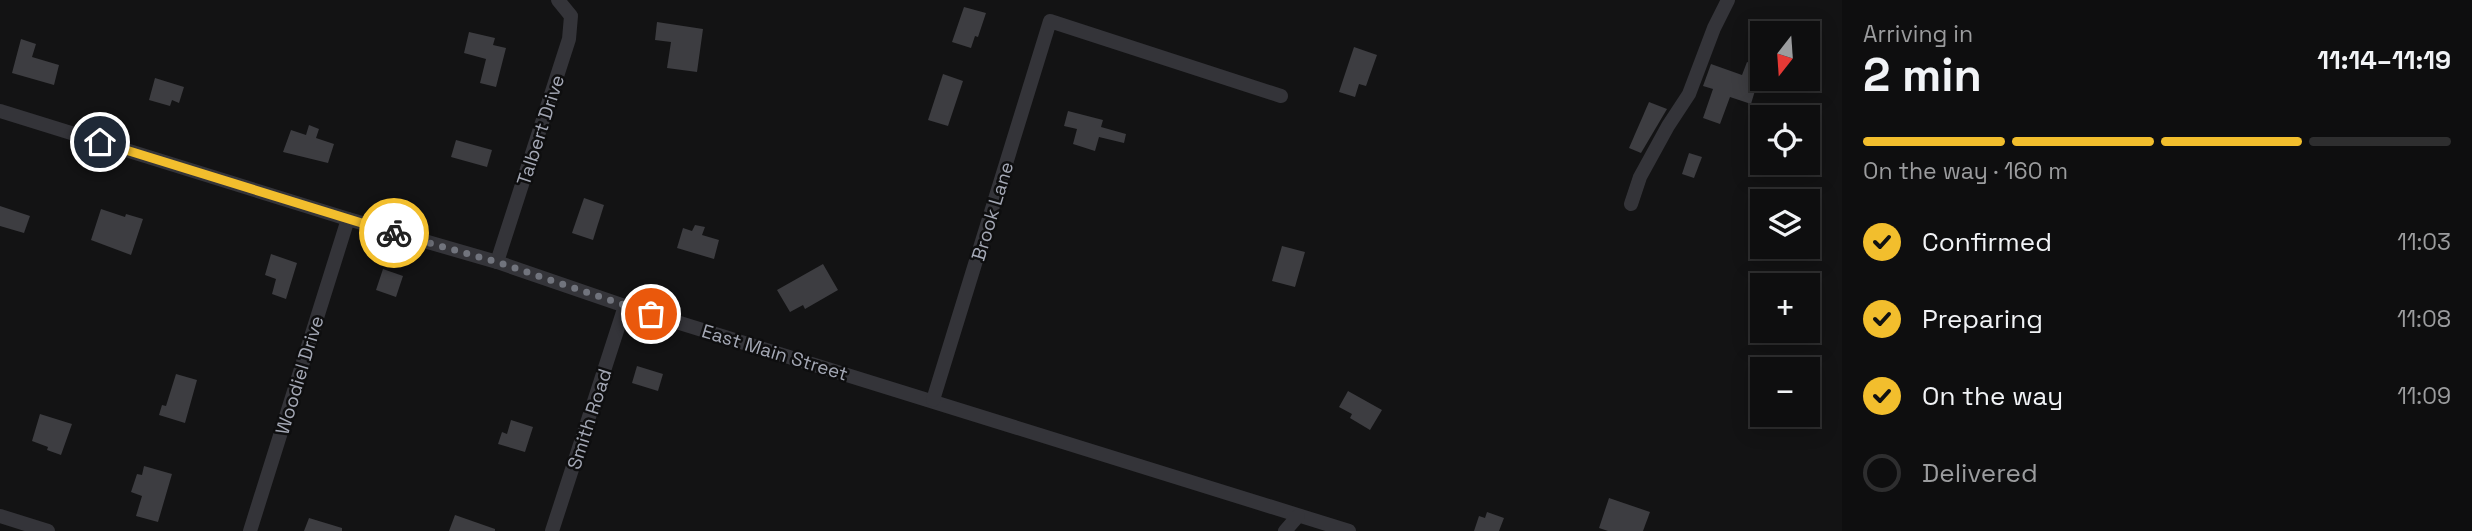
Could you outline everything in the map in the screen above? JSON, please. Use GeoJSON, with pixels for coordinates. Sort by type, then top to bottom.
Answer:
{"type":"FeatureCollection","features":[{"type":"Feature","properties":{"kind":"street","name":"Talbert Drive"},"geometry":{"type":"LineString","coordinates":[[497,262],[569,38],[571,16],[558,0]]}},
{"type":"Feature","properties":{"kind":"street"},"geometry":{"type":"LineString","coordinates":[[1631,204],[1640,177],[1689,94],[1714,28],[1728,0]]}},
{"type":"Feature","properties":{"kind":"street","name":"Brook Lane"},"geometry":{"type":"LineString","coordinates":[[933,400],[1050,21],[1281,96]]}},
{"type":"Feature","properties":{"kind":"street","name":"East Main Street"},"geometry":{"type":"LineString","coordinates":[[0,111],[348,219],[497,262],[625,306],[1349,531]]}},
{"type":"Feature","properties":{"kind":"street","name":"Woodiel Drive"},"geometry":{"type":"LineString","coordinates":[[250,531],[348,219]]}},
{"type":"Feature","properties":{"kind":"street","name":"Smith Road"},"geometry":{"type":"LineString","coordinates":[[552,531],[625,306]]}},
{"type":"Feature","properties":{"kind":"street"},"geometry":{"type":"LineString","coordinates":[[0,516],[48,531]]}},
{"type":"Feature","properties":{"kind":"street"},"geometry":{"type":"LineString","coordinates":[[1285,531],[1298,516]]}},
{"type":"Feature","properties":{"kind":"building"},"geometry":{"type":"Polygon","coordinates":[[[964,7],[986,13],[978,37],[975,36],[971,48],[952,42],[964,7]]]}},
{"type":"Feature","properties":{"kind":"building"},"geometry":{"type":"Polygon","coordinates":[[[657,22],[703,29],[697,72],[667,68],[671,42],[655,40],[657,22]]]}},
{"type":"Feature","properties":{"kind":"building"},"geometry":{"type":"Polygon","coordinates":[[[469,32],[495,38],[493,45],[506,48],[496,87],[480,83],[486,59],[464,53],[469,32]]]}},
{"type":"Feature","properties":{"kind":"building"},"geometry":{"type":"Polygon","coordinates":[[[21,39],[36,44],[32,57],[59,65],[54,85],[12,73],[21,39]]]}},
{"type":"Feature","properties":{"kind":"building"},"geometry":{"type":"Polygon","coordinates":[[[1354,47],[1377,55],[1366,86],[1359,84],[1355,97],[1339,92],[1354,47]]]}},
{"type":"Feature","properties":{"kind":"building"},"geometry":{"type":"Polygon","coordinates":[[[1747,62],[1750,63],[1750,91],[1755,91],[1751,104],[1730,97],[1720,124],[1703,118],[1713,89],[1703,86],[1711,64],[1742,75],[1747,62]]]}},
{"type":"Feature","properties":{"kind":"building"},"geometry":{"type":"Polygon","coordinates":[[[943,74],[963,81],[948,126],[928,120],[943,74]]]}},
{"type":"Feature","properties":{"kind":"building"},"geometry":{"type":"Polygon","coordinates":[[[155,78],[184,87],[179,103],[172,100],[170,106],[149,100],[155,78]]]}},
{"type":"Feature","properties":{"kind":"building"},"geometry":{"type":"Polygon","coordinates":[[[1649,102],[1667,109],[1641,153],[1629,148],[1649,102]]]}},
{"type":"Feature","properties":{"kind":"building"},"geometry":{"type":"Polygon","coordinates":[[[1068,111],[1103,120],[1101,127],[1126,134],[1124,143],[1099,137],[1095,151],[1073,144],[1077,129],[1064,126],[1068,111]]]}},
{"type":"Feature","properties":{"kind":"building"},"geometry":{"type":"Polygon","coordinates":[[[309,125],[319,129],[316,138],[334,144],[328,163],[283,152],[291,130],[306,135],[309,125]]]}},
{"type":"Feature","properties":{"kind":"building"},"geometry":{"type":"Polygon","coordinates":[[[456,140],[492,150],[487,167],[451,157],[456,140]]]}},
{"type":"Feature","properties":{"kind":"building"},"geometry":{"type":"Polygon","coordinates":[[[1689,153],[1702,157],[1694,178],[1682,174],[1689,153]]]}},
{"type":"Feature","properties":{"kind":"building"},"geometry":{"type":"Polygon","coordinates":[[[584,198],[604,205],[593,240],[572,233],[584,198]]]}},
{"type":"Feature","properties":{"kind":"building"},"geometry":{"type":"Polygon","coordinates":[[[0,206],[30,216],[24,233],[0,226],[0,206]]]}},
{"type":"Feature","properties":{"kind":"building"},"geometry":{"type":"Polygon","coordinates":[[[101,209],[125,217],[126,214],[143,219],[131,255],[91,240],[101,209]]]}},
{"type":"Feature","properties":{"kind":"building"},"geometry":{"type":"Polygon","coordinates":[[[695,225],[705,227],[702,235],[719,240],[714,259],[677,248],[683,228],[692,231],[695,225]]]}},
{"type":"Feature","properties":{"kind":"building"},"geometry":{"type":"Polygon","coordinates":[[[1282,246],[1305,252],[1295,287],[1272,281],[1282,246]]]}},
{"type":"Feature","properties":{"kind":"building"},"geometry":{"type":"Polygon","coordinates":[[[271,254],[297,263],[286,299],[272,294],[276,279],[265,275],[271,254]]]}},
{"type":"Feature","properties":{"kind":"building"},"geometry":{"type":"Polygon","coordinates":[[[823,264],[838,290],[805,309],[803,305],[790,312],[777,290],[823,264]]]}},
{"type":"Feature","properties":{"kind":"building"},"geometry":{"type":"Polygon","coordinates":[[[383,269],[403,276],[396,297],[376,290],[383,269]]]}},
{"type":"Feature","properties":{"kind":"building"},"geometry":{"type":"Polygon","coordinates":[[[637,366],[663,374],[658,391],[632,383],[637,366]]]}},
{"type":"Feature","properties":{"kind":"building"},"geometry":{"type":"Polygon","coordinates":[[[176,374],[197,380],[185,423],[159,415],[162,405],[166,406],[176,374]]]}},
{"type":"Feature","properties":{"kind":"building"},"geometry":{"type":"Polygon","coordinates":[[[1348,391],[1382,410],[1370,430],[1350,418],[1352,414],[1339,407],[1348,391]]]}},
{"type":"Feature","properties":{"kind":"building"},"geometry":{"type":"Polygon","coordinates":[[[40,414],[72,424],[61,455],[32,441],[40,414]]]}},
{"type":"Feature","properties":{"kind":"building"},"geometry":{"type":"Polygon","coordinates":[[[511,420],[533,427],[525,452],[498,444],[502,432],[507,434],[511,420]]]}},
{"type":"Feature","properties":{"kind":"building"},"geometry":{"type":"Polygon","coordinates":[[[144,466],[172,474],[158,522],[136,516],[142,496],[131,492],[137,474],[142,475],[144,466]]]}},
{"type":"Feature","properties":{"kind":"building"},"geometry":{"type":"Polygon","coordinates":[[[1609,498],[1650,512],[1643,531],[1608,531],[1599,528],[1609,498]]]}},
{"type":"Feature","properties":{"kind":"building"},"geometry":{"type":"Polygon","coordinates":[[[1487,512],[1504,518],[1499,531],[1474,531],[1479,516],[1485,518],[1487,512]]]}},
{"type":"Feature","properties":{"kind":"building"},"geometry":{"type":"Polygon","coordinates":[[[455,515],[495,529],[495,531],[449,531],[455,515]]]}},
{"type":"Feature","properties":{"kind":"building"},"geometry":{"type":"Polygon","coordinates":[[[309,518],[342,528],[342,531],[304,531],[309,518]]]}},
{"type":"Feature","properties":{"kind":"way so far"},"geometry":{"type":"LineString","coordinates":[[394,233],[497,262],[651,314]]}},
{"type":"Feature","properties":{"kind":"route"},"geometry":{"type":"LineString","coordinates":[[100,142],[394,233]]}}]}
